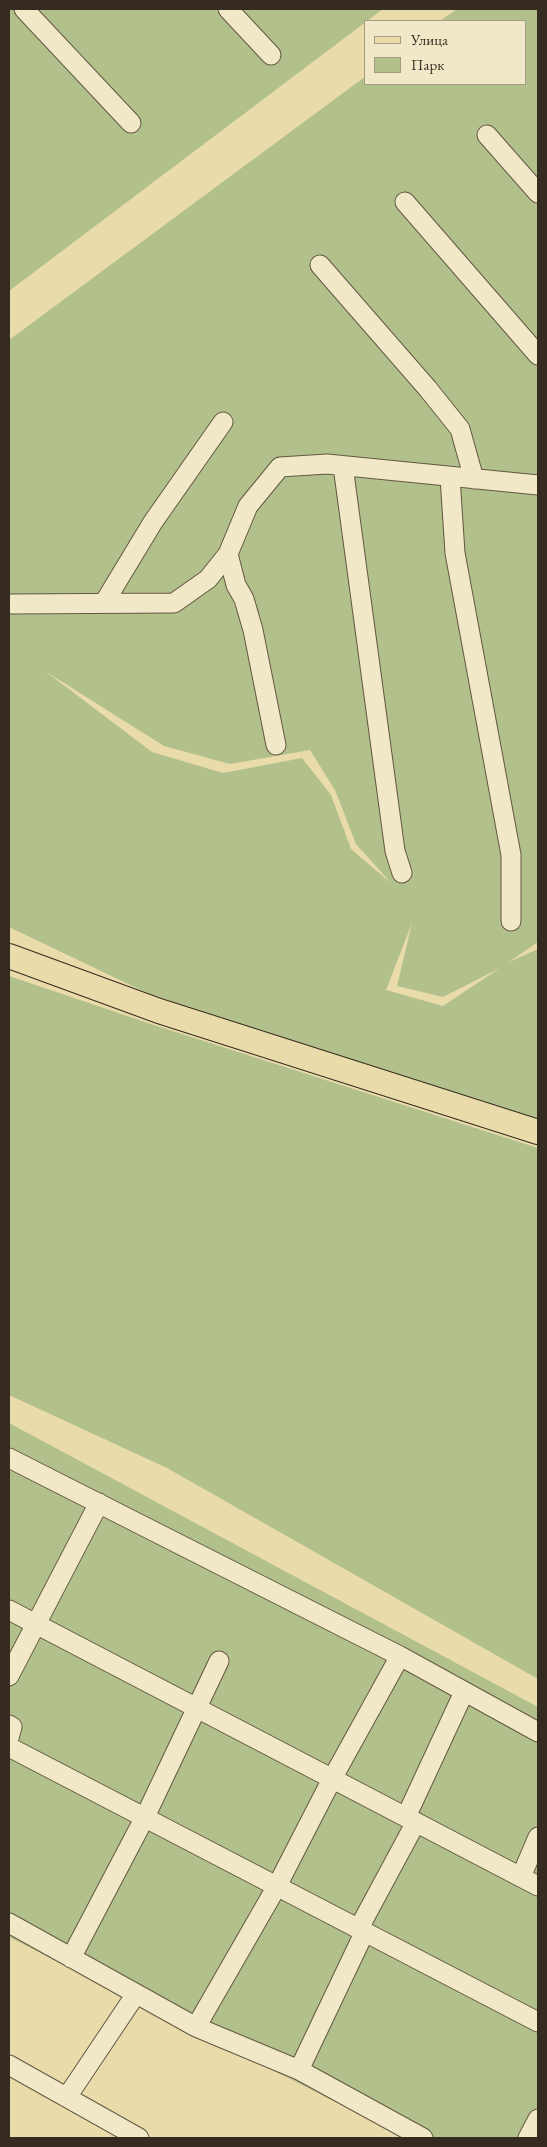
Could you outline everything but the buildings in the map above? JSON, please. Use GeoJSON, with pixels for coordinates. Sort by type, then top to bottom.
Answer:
{"type":"FeatureCollection","features":[{"type":"Feature","properties":{"kind":"main road"},"geometry":{"type":"LineString","coordinates":[[9,956],[160,1011],[538,1132]]}},
{"type":"Feature","properties":{"kind":"street"},"geometry":{"type":"LineString","coordinates":[[24,9],[131,123]]}},
{"type":"Feature","properties":{"kind":"street"},"geometry":{"type":"LineString","coordinates":[[228,9],[272,55]]}},
{"type":"Feature","properties":{"kind":"street"},"geometry":{"type":"LineString","coordinates":[[487,135],[538,193]]}},
{"type":"Feature","properties":{"kind":"street"},"geometry":{"type":"LineString","coordinates":[[405,202],[538,355]]}},
{"type":"Feature","properties":{"kind":"street"},"geometry":{"type":"LineString","coordinates":[[320,264],[460,429],[474,479]]}},
{"type":"Feature","properties":{"kind":"street"},"geometry":{"type":"LineString","coordinates":[[104,603],[153,522],[223,422]]}},
{"type":"Feature","properties":{"kind":"street"},"geometry":{"type":"LineString","coordinates":[[9,604],[174,603],[208,579],[228,554],[248,506],[280,467],[326,464],[538,485]]}},
{"type":"Feature","properties":{"kind":"street"},"geometry":{"type":"LineString","coordinates":[[343,466],[394,852],[402,873]]}},
{"type":"Feature","properties":{"kind":"street"},"geometry":{"type":"LineString","coordinates":[[450,477],[455,553],[511,855],[512,921]]}},
{"type":"Feature","properties":{"kind":"street"},"geometry":{"type":"LineString","coordinates":[[228,554],[236,585],[244,599],[253,630],[276,744]]}},
{"type":"Feature","properties":{"kind":"street"},"geometry":{"type":"LineString","coordinates":[[9,1458],[400,1656],[538,1732]]}},
{"type":"Feature","properties":{"kind":"street"},"geometry":{"type":"LineString","coordinates":[[9,1676],[99,1503]]}},
{"type":"Feature","properties":{"kind":"street"},"geometry":{"type":"LineString","coordinates":[[9,1610],[538,1886]]}},
{"type":"Feature","properties":{"kind":"street"},"geometry":{"type":"LineString","coordinates":[[196,2027],[277,1886],[332,1778],[400,1656]]}},
{"type":"Feature","properties":{"kind":"street"},"geometry":{"type":"LineString","coordinates":[[71,1958],[145,1818],[219,1661]]}},
{"type":"Feature","properties":{"kind":"street"},"geometry":{"type":"LineString","coordinates":[[299,2070],[411,1820],[464,1692]]}},
{"type":"Feature","properties":{"kind":"street"},"geometry":{"type":"LineString","coordinates":[[9,1725],[12,1727],[9,1738]]}},
{"type":"Feature","properties":{"kind":"street"},"geometry":{"type":"LineString","coordinates":[[9,1747],[538,2022]]}},
{"type":"Feature","properties":{"kind":"street"},"geometry":{"type":"LineString","coordinates":[[521,1877],[538,1836]]}},
{"type":"Feature","properties":{"kind":"street"},"geometry":{"type":"LineString","coordinates":[[9,1923],[196,2027],[299,2070],[423,2138]]}},
{"type":"Feature","properties":{"kind":"street"},"geometry":{"type":"LineString","coordinates":[[67,2098],[136,1994]]}},
{"type":"Feature","properties":{"kind":"street"},"geometry":{"type":"LineString","coordinates":[[9,2065],[139,2138]]}},
{"type":"Feature","properties":{"kind":"street"},"geometry":{"type":"LineString","coordinates":[[528,2138],[538,2120]]}},
{"type":"Feature","properties":{"kind":"green space"},"geometry":{"type":"Polygon","coordinates":[[[9,9],[383,9],[368,20],[364,20],[364,23],[9,291],[9,9]]]}},
{"type":"Feature","properties":{"kind":"green space"},"geometry":{"type":"Polygon","coordinates":[[[457,9],[538,9],[538,942],[509,962],[538,949],[538,1120],[285,1040],[147,993],[9,927],[9,340],[364,77],[364,85],[527,85],[527,20],[441,20],[457,9]],[[45,671],[152,752],[223,773],[302,758],[331,795],[351,849],[391,883],[356,844],[335,790],[310,750],[230,764],[164,746],[45,671]],[[412,923],[386,990],[443,1006],[500,968],[443,997],[397,986],[412,923]]]}},
{"type":"Feature","properties":{"kind":"green space"},"geometry":{"type":"Polygon","coordinates":[[[9,976],[154,1025],[538,1148],[538,1679],[167,1468],[9,1395],[9,976]]]}},
{"type":"Feature","properties":{"kind":"green space"},"geometry":{"type":"Polygon","coordinates":[[[9,1423],[538,1707],[538,2138],[407,2138],[9,1937],[9,1423]]]}}]}
